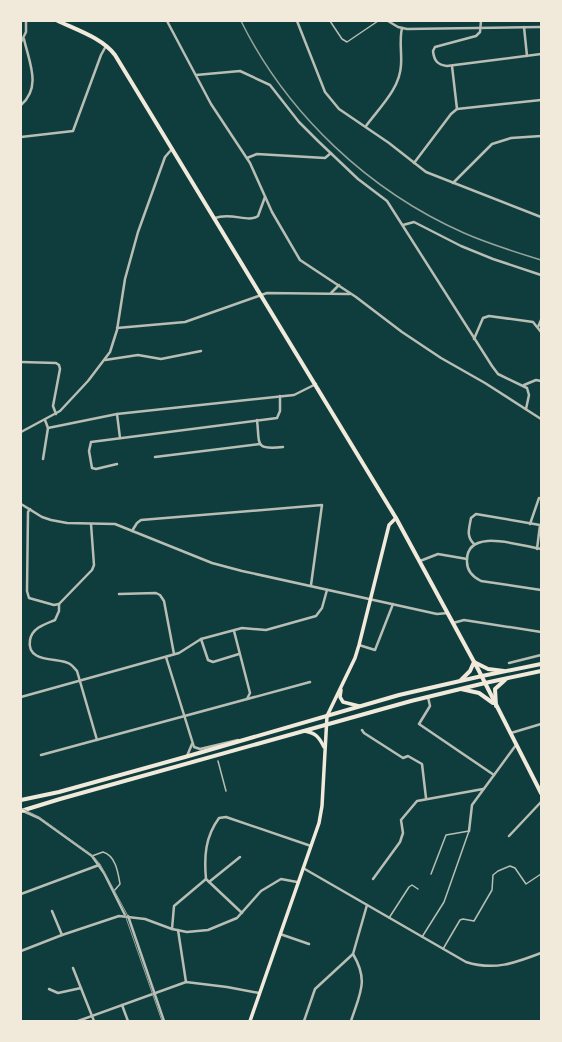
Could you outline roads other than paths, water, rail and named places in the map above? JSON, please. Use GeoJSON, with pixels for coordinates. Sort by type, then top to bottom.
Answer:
{"type":"FeatureCollection","features":[{"type":"Feature","properties":{"kind":"main road"},"geometry":{"type":"LineString","coordinates":[[58,21],[106,46],[115,55],[396,518],[482,676],[516,745],[540,788],[541,793]]}},
{"type":"Feature","properties":{"kind":"main road"},"geometry":{"type":"LineString","coordinates":[[250,1021],[321,813],[327,716],[359,645],[388,527],[390,522],[396,518]]}},
{"type":"Feature","properties":{"kind":"main road"},"geometry":{"type":"LineString","coordinates":[[474,662],[488,669],[508,671]]}},
{"type":"Feature","properties":{"kind":"main road"},"geometry":{"type":"LineString","coordinates":[[460,681],[470,671],[474,662]]}},
{"type":"Feature","properties":{"kind":"main road"},"geometry":{"type":"LineString","coordinates":[[21,800],[59,792],[360,706],[460,681],[541,664]]}},
{"type":"Feature","properties":{"kind":"main road"},"geometry":{"type":"LineString","coordinates":[[22,811],[428,696],[541,671]]}},
{"type":"Feature","properties":{"kind":"main road"},"geometry":{"type":"LineString","coordinates":[[496,706],[495,689],[507,679]]}},
{"type":"Feature","properties":{"kind":"main road"},"geometry":{"type":"LineString","coordinates":[[341,687],[340,694],[343,702],[360,706]]}},
{"type":"Feature","properties":{"kind":"main road"},"geometry":{"type":"LineString","coordinates":[[460,688],[479,693],[496,706]]}},
{"type":"Feature","properties":{"kind":"main road"},"geometry":{"type":"LineString","coordinates":[[302,731],[316,735],[325,748]]}},
{"type":"Feature","properties":{"kind":"street"},"geometry":{"type":"LineString","coordinates":[[21,105],[30,94],[34,80],[24,39],[27,28],[26,21]]}},
{"type":"Feature","properties":{"kind":"street"},"geometry":{"type":"LineString","coordinates":[[167,21],[211,104],[247,158],[282,231],[300,260],[339,285],[441,358],[541,419]]}},
{"type":"Feature","properties":{"kind":"street"},"geometry":{"type":"LineString","coordinates":[[297,21],[328,98],[339,109],[366,126],[426,172],[541,217]]}},
{"type":"Feature","properties":{"kind":"street"},"geometry":{"type":"LineString","coordinates":[[388,21],[402,28],[541,27]]}},
{"type":"Feature","properties":{"kind":"street"},"geometry":{"type":"LineString","coordinates":[[481,21],[481,28],[478,34],[474,37],[436,47],[433,51],[436,62],[440,66],[452,66],[541,54]]}},
{"type":"Feature","properties":{"kind":"street"},"geometry":{"type":"LineString","coordinates":[[524,27],[527,56]]}},
{"type":"Feature","properties":{"kind":"street"},"geometry":{"type":"LineString","coordinates":[[366,126],[397,84],[401,66],[400,36],[402,28]]}},
{"type":"Feature","properties":{"kind":"street"},"geometry":{"type":"LineString","coordinates":[[21,42],[24,39]]}},
{"type":"Feature","properties":{"kind":"street"},"geometry":{"type":"LineString","coordinates":[[21,138],[73,131],[101,55],[106,46]]}},
{"type":"Feature","properties":{"kind":"street"},"geometry":{"type":"LineString","coordinates":[[414,163],[457,109],[452,66]]}},
{"type":"Feature","properties":{"kind":"street"},"geometry":{"type":"LineString","coordinates":[[196,75],[240,71],[267,83],[273,88],[299,122],[358,179],[387,201],[474,339],[498,374],[524,385],[529,392],[526,409]]}},
{"type":"Feature","properties":{"kind":"street"},"geometry":{"type":"LineString","coordinates":[[457,109],[541,100]]}},
{"type":"Feature","properties":{"kind":"street"},"geometry":{"type":"LineString","coordinates":[[453,183],[492,144],[511,138],[541,136]]}},
{"type":"Feature","properties":{"kind":"street"},"geometry":{"type":"LineString","coordinates":[[21,432],[56,414],[88,381],[104,361],[113,346],[122,290],[138,232],[164,157],[172,149]]}},
{"type":"Feature","properties":{"kind":"street"},"geometry":{"type":"LineString","coordinates":[[247,158],[257,154],[325,158],[331,153]]}},
{"type":"Feature","properties":{"kind":"street"},"geometry":{"type":"LineString","coordinates":[[215,218],[227,215],[249,219],[256,218],[265,198]]}},
{"type":"Feature","properties":{"kind":"street"},"geometry":{"type":"LineString","coordinates":[[403,225],[414,222],[462,246],[493,259],[541,275]]}},
{"type":"Feature","properties":{"kind":"street"},"geometry":{"type":"LineString","coordinates":[[331,293],[339,285]]}},
{"type":"Feature","properties":{"kind":"street"},"geometry":{"type":"LineString","coordinates":[[117,328],[185,322],[261,294],[350,294]]}},
{"type":"Feature","properties":{"kind":"street"},"geometry":{"type":"LineString","coordinates":[[474,339],[482,318],[489,316],[533,322],[541,332]]}},
{"type":"Feature","properties":{"kind":"street"},"geometry":{"type":"LineString","coordinates":[[538,327],[541,320]]}},
{"type":"Feature","properties":{"kind":"street"},"geometry":{"type":"LineString","coordinates":[[104,361],[138,355],[161,359],[201,351]]}},
{"type":"Feature","properties":{"kind":"street"},"geometry":{"type":"LineString","coordinates":[[21,362],[59,365],[60,369],[53,406],[56,414]]}},
{"type":"Feature","properties":{"kind":"street"},"geometry":{"type":"LineString","coordinates":[[524,385],[536,380],[541,381]]}},
{"type":"Feature","properties":{"kind":"street"},"geometry":{"type":"LineString","coordinates":[[48,428],[117,414],[299,394],[316,384]]}},
{"type":"Feature","properties":{"kind":"street"},"geometry":{"type":"LineString","coordinates":[[117,464],[96,469],[92,468],[89,446],[91,442],[277,418],[280,411],[280,396]]}},
{"type":"Feature","properties":{"kind":"street"},"geometry":{"type":"LineString","coordinates":[[117,414],[120,438]]}},
{"type":"Feature","properties":{"kind":"street"},"geometry":{"type":"LineString","coordinates":[[44,459],[48,428],[45,420]]}},
{"type":"Feature","properties":{"kind":"street"},"geometry":{"type":"LineString","coordinates":[[257,420],[260,444],[266,449],[283,447]]}},
{"type":"Feature","properties":{"kind":"street"},"geometry":{"type":"LineString","coordinates":[[155,457],[260,444]]}},
{"type":"Feature","properties":{"kind":"street"},"geometry":{"type":"LineString","coordinates":[[530,524],[539,498]]}},
{"type":"Feature","properties":{"kind":"street"},"geometry":{"type":"LineString","coordinates":[[21,504],[51,520],[91,524],[115,524],[212,563],[437,614],[448,613]]}},
{"type":"Feature","properties":{"kind":"street"},"geometry":{"type":"LineString","coordinates":[[132,531],[136,524],[141,520],[322,505],[311,586]]}},
{"type":"Feature","properties":{"kind":"street"},"geometry":{"type":"LineString","coordinates":[[30,509],[28,512],[27,591],[29,598],[54,605],[58,604],[92,570],[94,564],[91,524]]}},
{"type":"Feature","properties":{"kind":"street"},"geometry":{"type":"LineString","coordinates":[[474,544],[468,536],[473,515],[540,525],[536,549]]}},
{"type":"Feature","properties":{"kind":"street"},"geometry":{"type":"LineString","coordinates":[[541,550],[487,540],[474,544],[470,549],[467,559],[468,567],[475,578],[481,581],[541,590]]}},
{"type":"Feature","properties":{"kind":"street"},"geometry":{"type":"LineString","coordinates":[[420,561],[438,554],[467,559]]}},
{"type":"Feature","properties":{"kind":"street"},"geometry":{"type":"LineString","coordinates":[[21,698],[166,657],[201,639],[242,628],[266,630],[316,616],[322,608],[327,590]]}},
{"type":"Feature","properties":{"kind":"street"},"geometry":{"type":"LineString","coordinates":[[119,594],[156,592],[160,595],[164,601],[174,654]]}},
{"type":"Feature","properties":{"kind":"street"},"geometry":{"type":"LineString","coordinates":[[58,604],[59,611],[55,620],[34,631],[30,642],[31,650],[40,658],[70,664],[77,671],[97,740]]}},
{"type":"Feature","properties":{"kind":"street"},"geometry":{"type":"LineString","coordinates":[[359,645],[374,650],[393,604]]}},
{"type":"Feature","properties":{"kind":"street"},"geometry":{"type":"LineString","coordinates":[[453,623],[464,620],[541,632]]}},
{"type":"Feature","properties":{"kind":"street"},"geometry":{"type":"LineString","coordinates":[[234,631],[250,693],[247,699]]}},
{"type":"Feature","properties":{"kind":"street"},"geometry":{"type":"LineString","coordinates":[[201,639],[208,660],[213,662],[239,654]]}},
{"type":"Feature","properties":{"kind":"street"},"geometry":{"type":"LineString","coordinates":[[509,663],[541,655]]}},
{"type":"Feature","properties":{"kind":"street"},"geometry":{"type":"LineString","coordinates":[[166,657],[192,744],[196,748],[200,749],[229,741],[244,740]]}},
{"type":"Feature","properties":{"kind":"street"},"geometry":{"type":"LineString","coordinates":[[42,755],[310,682]]}},
{"type":"Feature","properties":{"kind":"street"},"geometry":{"type":"LineString","coordinates":[[428,696],[430,706],[419,724],[494,774]]}},
{"type":"Feature","properties":{"kind":"street"},"geometry":{"type":"LineString","coordinates":[[511,734],[541,724]]}},
{"type":"Feature","properties":{"kind":"street"},"geometry":{"type":"LineString","coordinates":[[362,730],[364,733],[403,758],[408,756],[422,764],[426,798]]}},
{"type":"Feature","properties":{"kind":"street"},"geometry":{"type":"LineString","coordinates":[[187,756],[192,744]]}},
{"type":"Feature","properties":{"kind":"street"},"geometry":{"type":"LineString","coordinates":[[469,831],[472,805],[516,745]]}},
{"type":"Feature","properties":{"kind":"street"},"geometry":{"type":"LineString","coordinates":[[373,879],[400,842],[403,833],[402,818],[417,800],[483,789]]}},
{"type":"Feature","properties":{"kind":"street"},"geometry":{"type":"LineString","coordinates":[[509,836],[541,802]]}},
{"type":"Feature","properties":{"kind":"street"},"geometry":{"type":"LineString","coordinates":[[22,811],[39,818],[92,856],[99,865],[126,916],[164,1021]]}},
{"type":"Feature","properties":{"kind":"street"},"geometry":{"type":"LineString","coordinates":[[206,880],[205,850],[217,821],[222,817],[226,817],[311,846]]}},
{"type":"Feature","properties":{"kind":"street"},"geometry":{"type":"LineString","coordinates":[[209,882],[240,857]]}},
{"type":"Feature","properties":{"kind":"street"},"geometry":{"type":"LineString","coordinates":[[21,894],[99,865]]}},
{"type":"Feature","properties":{"kind":"street"},"geometry":{"type":"LineString","coordinates":[[303,868],[466,962],[485,967],[509,965],[541,953]]}},
{"type":"Feature","properties":{"kind":"street"},"geometry":{"type":"LineString","coordinates":[[21,951],[62,935],[126,916],[150,920],[172,929],[187,932],[208,930],[228,923],[242,913],[262,891],[281,879],[297,882]]}},
{"type":"Feature","properties":{"kind":"street"},"geometry":{"type":"LineString","coordinates":[[206,880],[235,904],[242,913]]}},
{"type":"Feature","properties":{"kind":"street"},"geometry":{"type":"LineString","coordinates":[[172,929],[174,906],[206,880]]}},
{"type":"Feature","properties":{"kind":"street"},"geometry":{"type":"LineString","coordinates":[[304,1021],[314,989],[353,954],[367,905]]}},
{"type":"Feature","properties":{"kind":"street"},"geometry":{"type":"LineString","coordinates":[[52,911],[62,935]]}},
{"type":"Feature","properties":{"kind":"street"},"geometry":{"type":"LineString","coordinates":[[178,930],[186,982]]}},
{"type":"Feature","properties":{"kind":"street"},"geometry":{"type":"LineString","coordinates":[[279,934],[309,944]]}},
{"type":"Feature","properties":{"kind":"street"},"geometry":{"type":"LineString","coordinates":[[352,1021],[362,986],[363,974],[353,954]]}},
{"type":"Feature","properties":{"kind":"street"},"geometry":{"type":"LineString","coordinates":[[73,968],[94,1021]]}},
{"type":"Feature","properties":{"kind":"street"},"geometry":{"type":"LineString","coordinates":[[78,1021],[186,982],[228,987],[259,993]]}},
{"type":"Feature","properties":{"kind":"street"},"geometry":{"type":"LineString","coordinates":[[49,990],[58,992],[81,988]]}},
{"type":"Feature","properties":{"kind":"street"},"geometry":{"type":"LineString","coordinates":[[122,1005],[128,1021]]}},
{"type":"Feature","properties":{"kind":"lane"},"geometry":{"type":"LineString","coordinates":[[330,21],[342,39],[347,42],[378,21]]}},
{"type":"Feature","properties":{"kind":"lane"},"geometry":{"type":"LineString","coordinates":[[218,761],[226,791]]}},
{"type":"Feature","properties":{"kind":"lane"},"geometry":{"type":"LineString","coordinates":[[430,874],[445,836],[469,831]]}},
{"type":"Feature","properties":{"kind":"lane"},"geometry":{"type":"LineString","coordinates":[[422,937],[444,902],[469,831]]}},
{"type":"Feature","properties":{"kind":"lane"},"geometry":{"type":"LineString","coordinates":[[92,856],[103,852],[107,853],[115,864],[120,884],[113,891]]}},
{"type":"Feature","properties":{"kind":"lane"},"geometry":{"type":"LineString","coordinates":[[443,949],[460,920],[463,918],[474,921],[492,890],[493,875],[498,871],[510,866],[515,868],[526,884],[541,874]]}},
{"type":"Feature","properties":{"kind":"lane"},"geometry":{"type":"LineString","coordinates":[[389,918],[409,887],[412,885],[418,889]]}},
{"type":"Feature","properties":{"kind":"tram line"},"geometry":{"type":"LineString","coordinates":[[21,808],[39,817],[93,856],[100,864],[128,916]]}},
{"type":"Feature","properties":{"kind":"tram line"},"geometry":{"type":"LineString","coordinates":[[125,915],[162,1021]]}},
{"type":"Feature","properties":{"kind":"railway"},"geometry":{"type":"LineString","coordinates":[[241,21],[260,55],[282,87],[307,118],[334,146],[364,172],[429,216],[473,237],[541,260]]}}]}
